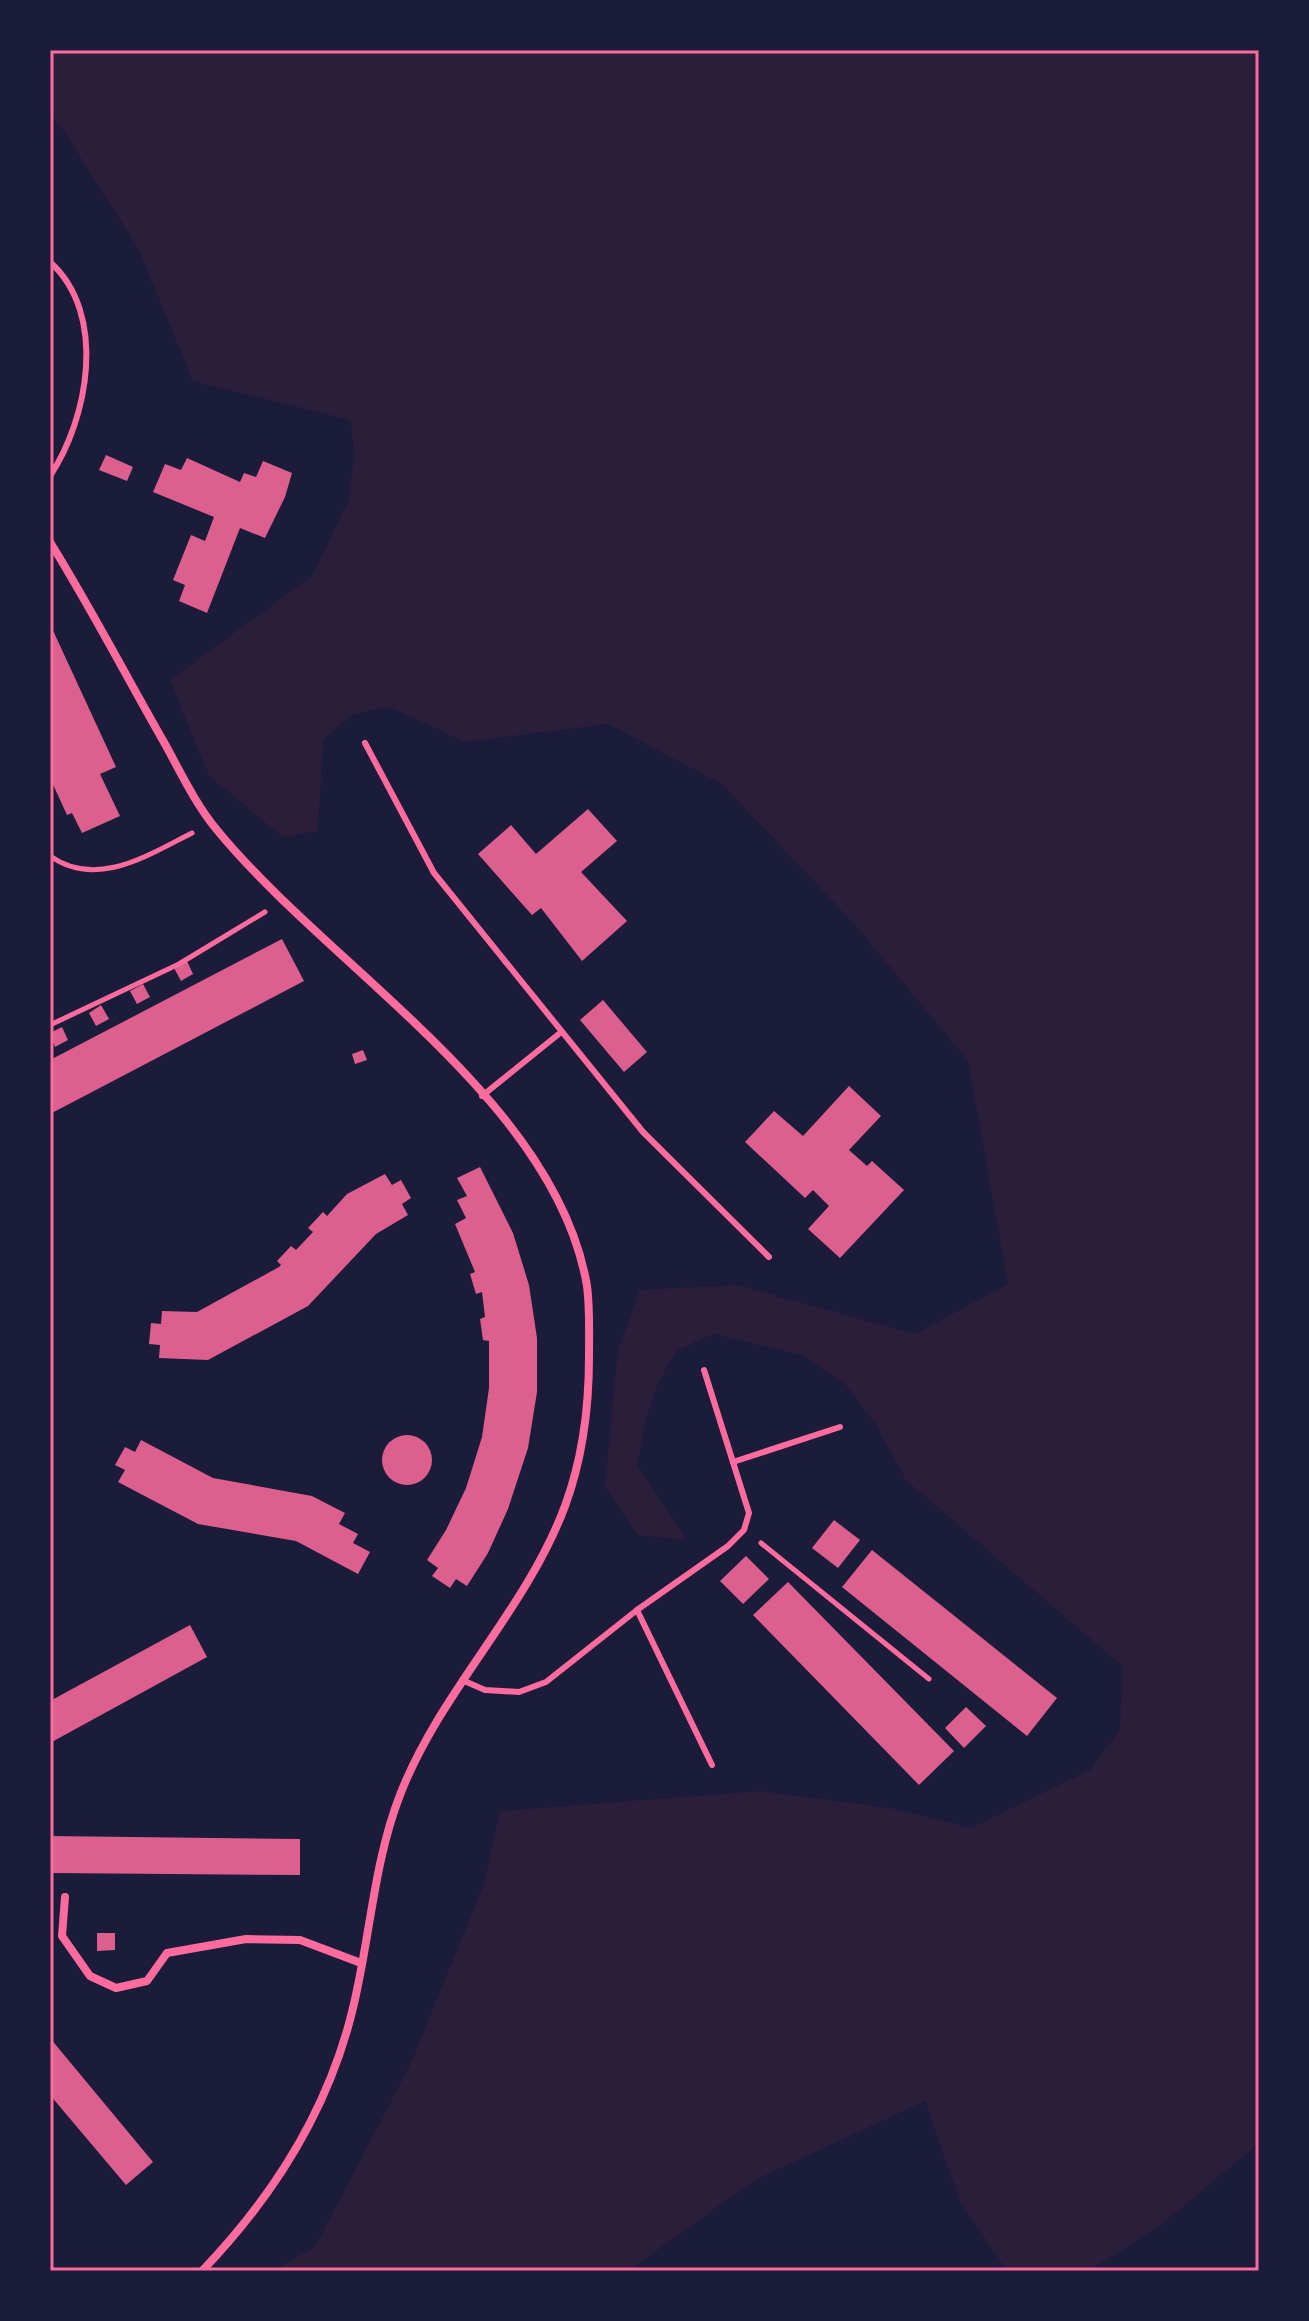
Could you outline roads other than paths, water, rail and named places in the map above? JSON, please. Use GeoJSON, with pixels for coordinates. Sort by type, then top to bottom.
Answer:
{"type":"FeatureCollection","features":[{"type":"Feature","properties":{"kind":"street"},"geometry":{"type":"LineString","coordinates":[[50,542],[97,617],[129,682],[211,823],[281,902],[324,937],[482,1096],[539,1167],[562,1208],[587,1288],[587,1409],[565,1505],[539,1561],[432,1726],[397,1801],[351,2013],[328,2085],[300,2145],[247,2223],[202,2271]]}},
{"type":"Feature","properties":{"kind":"street"},"geometry":{"type":"LineString","coordinates":[[65,1897],[62,1936],[90,1976],[116,1988],[147,1981],[167,1953],[246,1939],[300,1940],[361,1963]]}},
{"type":"Feature","properties":{"kind":"lane"},"geometry":{"type":"LineString","coordinates":[[50,262],[78,304],[86,348],[75,427],[50,476]]}},
{"type":"Feature","properties":{"kind":"lane"},"geometry":{"type":"LineString","coordinates":[[365,743],[434,873],[560,1033],[643,1132],[769,1257]]}},
{"type":"Feature","properties":{"kind":"lane"},"geometry":{"type":"LineString","coordinates":[[482,1096],[560,1033]]}},
{"type":"Feature","properties":{"kind":"lane"},"geometry":{"type":"LineString","coordinates":[[462,1680],[485,1690],[519,1692],[546,1682],[637,1610],[728,1546],[744,1530],[749,1513],[704,1370]]}},
{"type":"Feature","properties":{"kind":"lane"},"geometry":{"type":"LineString","coordinates":[[733,1462],[840,1427]]}},
{"type":"Feature","properties":{"kind":"lane"},"geometry":{"type":"LineString","coordinates":[[637,1610],[712,1765]]}}]}
